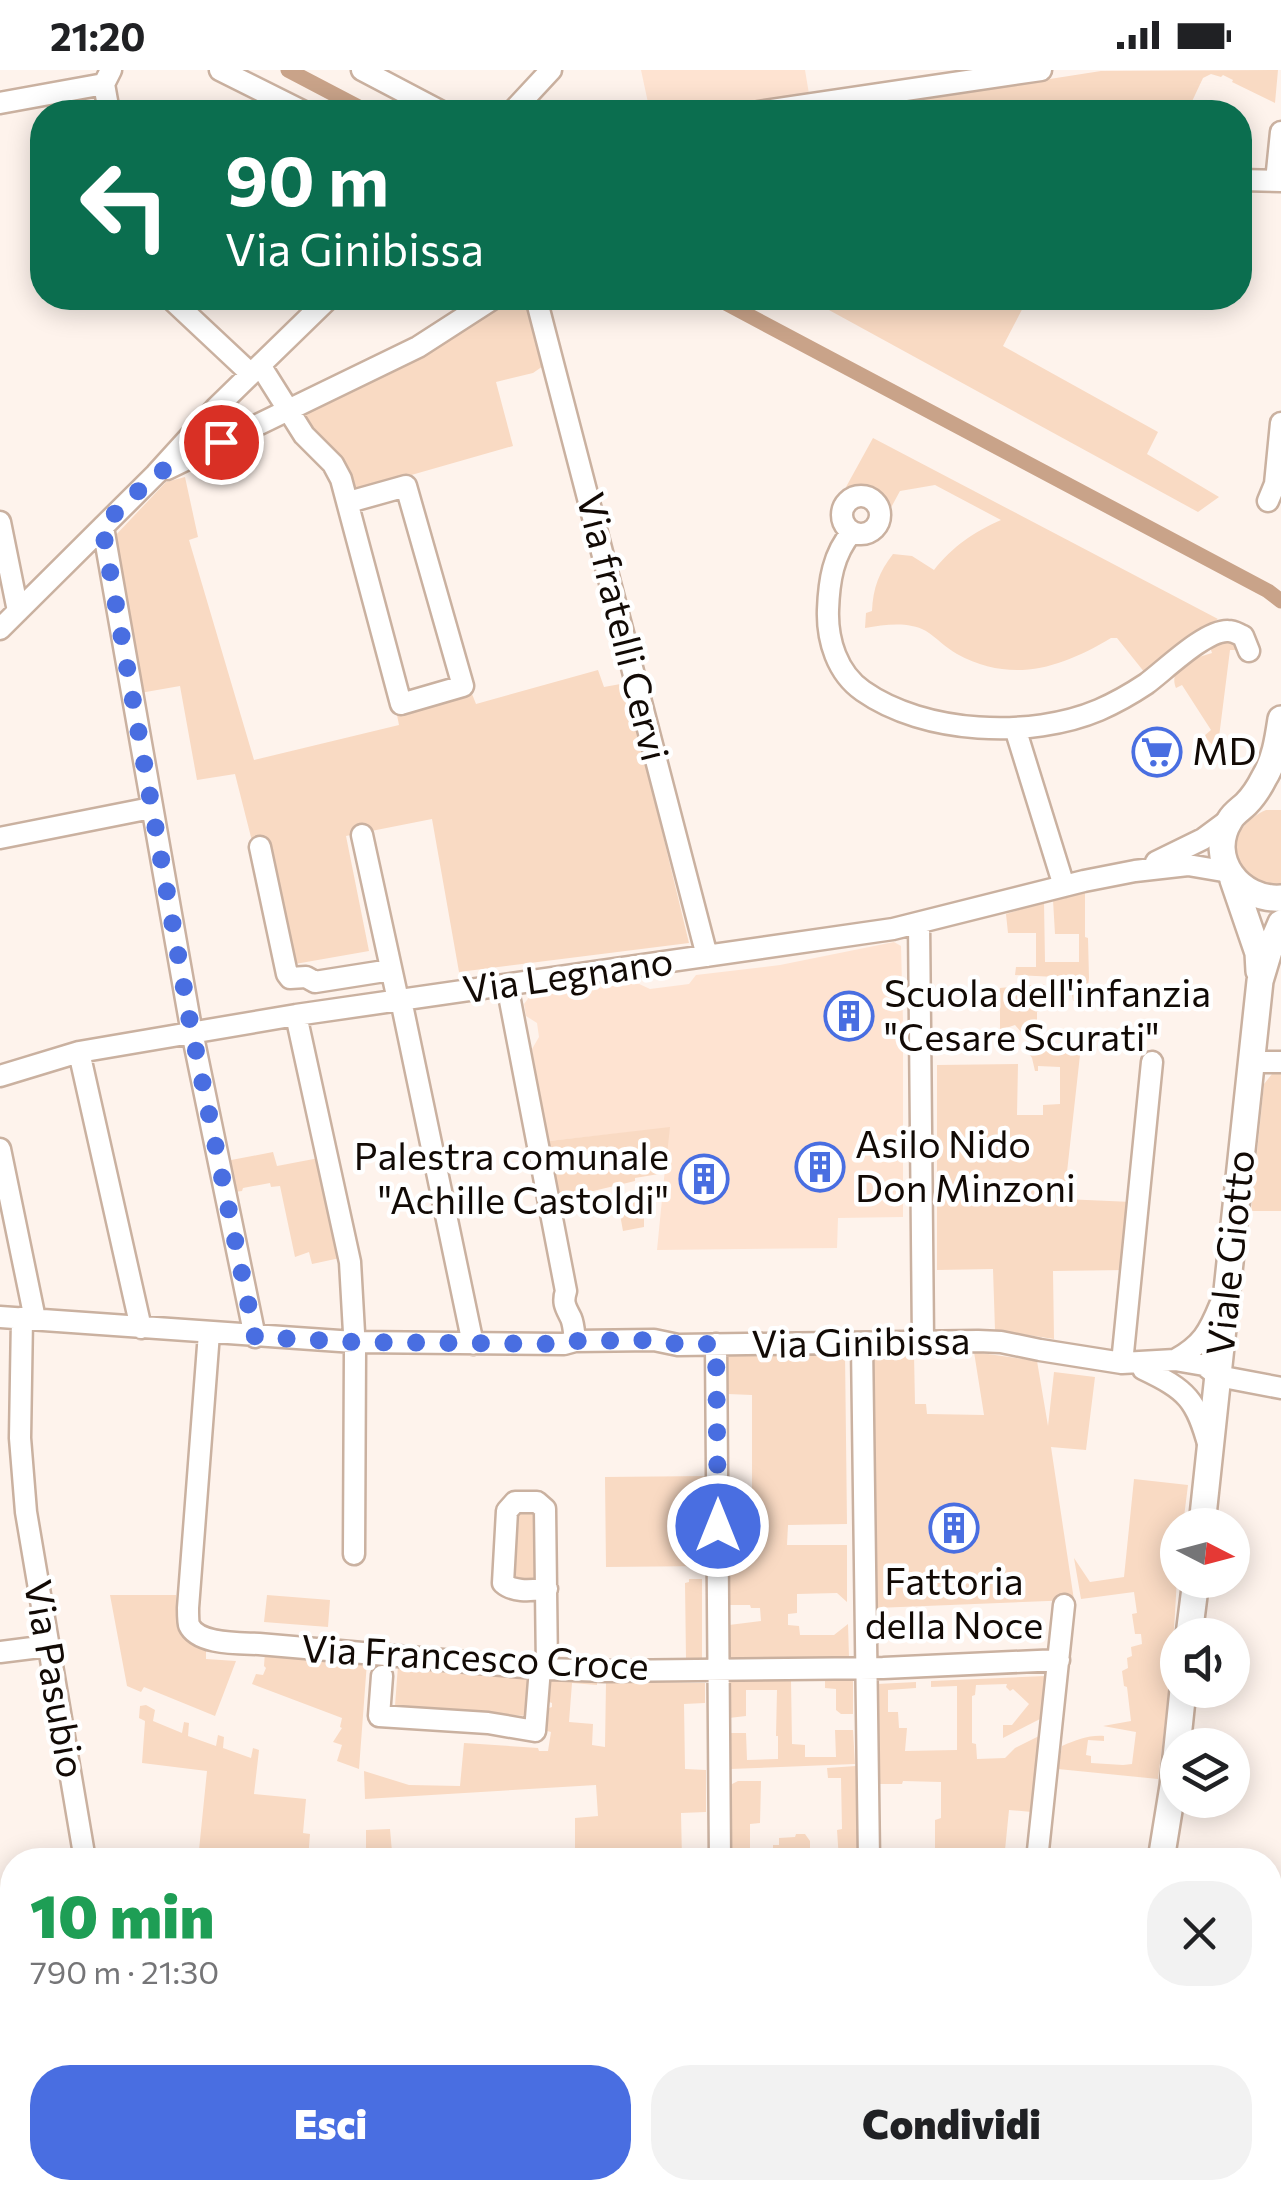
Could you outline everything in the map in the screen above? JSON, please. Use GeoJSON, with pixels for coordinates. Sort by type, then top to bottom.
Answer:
{"type":"FeatureCollection","features":[{"type":"Feature","properties":{"kind":"main road","name":"Viale Giotto"},"geometry":{"type":"LineString","coordinates":[[1260,980],[1258,953],[1222,852],[1223,839],[1266,776],[1281,719]]}},
{"type":"Feature","properties":{"kind":"main road"},"geometry":{"type":"LineString","coordinates":[[1239,811],[1264,797],[1281,796]]}},
{"type":"Feature","properties":{"kind":"main road"},"geometry":{"type":"LineString","coordinates":[[1231,876],[1247,891],[1281,898]]}},
{"type":"Feature","properties":{"kind":"main road","name":"Viale Giotto"},"geometry":{"type":"LineString","coordinates":[[1204,1508],[1260,980],[1281,924]]}},
{"type":"Feature","properties":{"kind":"main road"},"geometry":{"type":"LineString","coordinates":[[1162,1848],[1181,1708]]}},
{"type":"Feature","properties":{"kind":"street"},"geometry":{"type":"LineString","coordinates":[[220,70],[280,100]]}},
{"type":"Feature","properties":{"kind":"street"},"geometry":{"type":"LineString","coordinates":[[362,70],[419,100]]}},
{"type":"Feature","properties":{"kind":"street"},"geometry":{"type":"LineString","coordinates":[[523,100],[551,70]]}},
{"type":"Feature","properties":{"kind":"street"},"geometry":{"type":"LineString","coordinates":[[819,100],[926,79],[1041,70]]}},
{"type":"Feature","properties":{"kind":"street"},"geometry":{"type":"LineString","coordinates":[[0,103],[108,77]]}},
{"type":"Feature","properties":{"kind":"street"},"geometry":{"type":"LineString","coordinates":[[1252,180],[1278,181],[1281,132]]}},
{"type":"Feature","properties":{"kind":"street"},"geometry":{"type":"LineString","coordinates":[[182,310],[256,370],[304,435],[333,464],[348,502],[402,704],[463,686],[406,486],[348,502]]}},
{"type":"Feature","properties":{"kind":"street"},"geometry":{"type":"LineString","coordinates":[[0,629],[316,310]]}},
{"type":"Feature","properties":{"kind":"street"},"geometry":{"type":"LineString","coordinates":[[156,474],[418,347],[475,310]]}},
{"type":"Feature","properties":{"kind":"street","name":"Via fratelli Cervi"},"geometry":{"type":"LineString","coordinates":[[539,310],[707,956]]}},
{"type":"Feature","properties":{"kind":"street"},"geometry":{"type":"LineString","coordinates":[[1268,500],[1275,484],[1281,423]]}},
{"type":"Feature","properties":{"kind":"street"},"geometry":{"type":"LineString","coordinates":[[0,522],[18,611]]}},
{"type":"Feature","properties":{"kind":"street"},"geometry":{"type":"LineString","coordinates":[[102,526],[192,1032],[255,1337]]}},
{"type":"Feature","properties":{"kind":"street"},"geometry":{"type":"LineString","coordinates":[[852,532],[840,546],[828,596],[828,631],[836,657],[846,676],[869,695],[926,718],[963,726],[1016,728],[1062,721],[1103,709],[1220,632],[1243,636],[1249,650]]}},
{"type":"Feature","properties":{"kind":"street"},"geometry":{"type":"LineString","coordinates":[[1016,728],[1064,886]]}},
{"type":"Feature","properties":{"kind":"street"},"geometry":{"type":"LineString","coordinates":[[0,838],[151,808]]}},
{"type":"Feature","properties":{"kind":"street","name":"Via Legnano"},"geometry":{"type":"LineString","coordinates":[[1136,871],[1204,840],[1239,811]]}},
{"type":"Feature","properties":{"kind":"street"},"geometry":{"type":"LineString","coordinates":[[362,835],[473,1344]]}},
{"type":"Feature","properties":{"kind":"street"},"geometry":{"type":"LineString","coordinates":[[260,848],[290,978],[306,977],[316,982],[391,970]]}},
{"type":"Feature","properties":{"kind":"street","name":"Via Legnano"},"geometry":{"type":"LineString","coordinates":[[0,1076],[79,1052],[296,1014],[797,944],[919,923],[1136,871],[1188,865],[1231,876]]}},
{"type":"Feature","properties":{"kind":"street"},"geometry":{"type":"LineString","coordinates":[[919,923],[923,1341]]}},
{"type":"Feature","properties":{"kind":"street"},"geometry":{"type":"LineString","coordinates":[[507,985],[566,1290],[563,1299],[576,1341]]}},
{"type":"Feature","properties":{"kind":"street"},"geometry":{"type":"LineString","coordinates":[[296,1014],[350,1262],[354,1554]]}},
{"type":"Feature","properties":{"kind":"street"},"geometry":{"type":"LineString","coordinates":[[79,1052],[141,1328]]}},
{"type":"Feature","properties":{"kind":"street"},"geometry":{"type":"LineString","coordinates":[[1122,1363],[1152,1062]]}},
{"type":"Feature","properties":{"kind":"street"},"geometry":{"type":"LineString","coordinates":[[1251,1062],[1281,1062]]}},
{"type":"Feature","properties":{"kind":"street","name":"Via Pasubio"},"geometry":{"type":"LineString","coordinates":[[0,1149],[29,1319],[20,1438],[26,1512],[82,1848]]}},
{"type":"Feature","properties":{"kind":"street"},"geometry":{"type":"LineString","coordinates":[[1175,1360],[1208,1334],[1227,1289]]}},
{"type":"Feature","properties":{"kind":"street","name":"Via Ginibissa"},"geometry":{"type":"LineString","coordinates":[[0,1317],[354,1342],[1001,1342],[1122,1363],[1192,1382],[1218,1376]]}},
{"type":"Feature","properties":{"kind":"street","name":"Via Francesco Croce"},"geometry":{"type":"LineString","coordinates":[[209,1333],[188,1608],[188,1624],[198,1636],[229,1642],[606,1671],[866,1668],[1059,1660]]}},
{"type":"Feature","properties":{"kind":"street"},"geometry":{"type":"LineString","coordinates":[[716,1344],[720,1848]]}},
{"type":"Feature","properties":{"kind":"street"},"geometry":{"type":"LineString","coordinates":[[862,1344],[869,1848]]}},
{"type":"Feature","properties":{"kind":"street","name":"Via Ginibissa"},"geometry":{"type":"LineString","coordinates":[[1122,1363],[1175,1360],[1204,1365],[1218,1376]]}},
{"type":"Feature","properties":{"kind":"street","name":"Via Ginibissa"},"geometry":{"type":"LineString","coordinates":[[1143,1369],[1175,1384],[1191,1400],[1210,1450]]}},
{"type":"Feature","properties":{"kind":"street"},"geometry":{"type":"LineString","coordinates":[[1218,1376],[1281,1388]]}},
{"type":"Feature","properties":{"kind":"street"},"geometry":{"type":"LineString","coordinates":[[382,1676],[379,1716],[535,1731],[544,1668],[547,1588]]}},
{"type":"Feature","properties":{"kind":"street"},"geometry":{"type":"LineString","coordinates":[[1038,1848],[1064,1605]]}},
{"type":"Feature","properties":{"kind":"street"},"geometry":{"type":"LineString","coordinates":[[0,1652],[48,1646]]}},
{"type":"Feature","properties":{"kind":"shaded area"},"geometry":{"type":"Polygon","coordinates":[[[641,70],[805,70],[809,94],[773,100],[647,100],[641,70]]]}},
{"type":"Feature","properties":{"kind":"shaded area"},"geometry":{"type":"Polygon","coordinates":[[[1278,70],[1275,103],[1223,75],[1211,74],[1203,78],[1193,100],[922,100],[922,99],[1101,71],[1278,70]]]}},
{"type":"Feature","properties":{"kind":"shaded area"},"geometry":{"type":"Polygon","coordinates":[[[494,310],[532,310],[546,364],[533,373],[496,382],[513,446],[352,492],[341,455],[300,414],[418,359],[494,310]]]}},
{"type":"Feature","properties":{"kind":"shaded area"},"geometry":{"type":"Polygon","coordinates":[[[829,310],[1022,310],[1003,346],[1158,432],[1147,454],[1219,497],[1198,512],[829,310]]]}},
{"type":"Feature","properties":{"kind":"shaded area"},"geometry":{"type":"Polygon","coordinates":[[[873,438],[1218,619],[1145,673],[1117,638],[1055,664],[1017,670],[977,663],[919,628],[865,628],[866,613],[872,611],[878,581],[893,554],[912,556],[934,570],[964,541],[1001,520],[935,485],[900,491],[887,515],[872,493],[846,487],[873,438]]]}},
{"type":"Feature","properties":{"kind":"shaded area"},"geometry":{"type":"Polygon","coordinates":[[[185,477],[198,537],[189,540],[254,760],[399,725],[397,715],[472,694],[476,704],[598,670],[604,687],[626,683],[689,943],[459,972],[432,819],[346,836],[369,951],[295,964],[267,846],[254,849],[235,774],[197,780],[180,686],[140,693],[113,538],[166,482],[185,477]]]}},
{"type":"Feature","properties":{"kind":"shaded area"},"geometry":{"type":"Polygon","coordinates":[[[1224,639],[1233,640],[1236,650],[1230,650],[1218,745],[1225,747],[1219,752],[1204,736],[1211,730],[1182,685],[1176,688],[1174,682],[1183,665],[1196,654],[1199,657],[1212,653],[1210,647],[1224,639]]]}},
{"type":"Feature","properties":{"kind":"shaded area"},"geometry":{"type":"Polygon","coordinates":[[[1266,810],[1281,810],[1281,887],[1267,887],[1255,880],[1237,860],[1235,850],[1240,831],[1266,810]]]}},
{"type":"Feature","properties":{"kind":"shaded area"},"geometry":{"type":"Polygon","coordinates":[[[1085,892],[1089,978],[1086,1002],[1073,1001],[1072,994],[1059,991],[1041,994],[1034,1034],[1023,1034],[1015,1025],[1000,1030],[1000,988],[1056,986],[1056,977],[1015,975],[1016,967],[1036,967],[1036,933],[1008,933],[1006,914],[1044,902],[1045,962],[1079,962],[1079,934],[1055,934],[1053,900],[1085,892]]]}},
{"type":"Feature","properties":{"kind":"shaded area"},"geometry":{"type":"Polygon","coordinates":[[[894,942],[901,946],[903,1021],[894,1032],[903,1036],[903,1217],[838,1218],[837,1248],[657,1250],[669,1128],[549,1141],[532,1049],[539,1037],[537,1023],[526,1016],[524,1004],[530,996],[637,983],[650,989],[689,984],[696,975],[780,965],[894,942]]]}},
{"type":"Feature","properties":{"kind":"shaded area"},"geometry":{"type":"Polygon","coordinates":[[[1081,1046],[1064,1199],[1132,1202],[1126,1270],[1053,1271],[1054,1339],[995,1330],[993,1269],[937,1270],[937,1065],[1018,1064],[1017,1115],[1043,1115],[1043,1105],[1060,1104],[1060,1067],[1038,1066],[1035,1071],[1025,1048],[1081,1046]]]}},
{"type":"Feature","properties":{"kind":"shaded area"},"geometry":{"type":"Polygon","coordinates":[[[1272,1074],[1281,1074],[1281,1211],[1251,1211],[1264,1084],[1272,1074]]]}},
{"type":"Feature","properties":{"kind":"shaded area"},"geometry":{"type":"Polygon","coordinates":[[[670,1127],[665,1173],[560,1199],[549,1141],[670,1127]]]}},
{"type":"Feature","properties":{"kind":"shaded area"},"geometry":{"type":"Polygon","coordinates":[[[273,1152],[277,1166],[319,1158],[340,1258],[312,1264],[309,1252],[295,1257],[280,1186],[271,1187],[270,1183],[234,1192],[226,1161],[273,1152]]]}},
{"type":"Feature","properties":{"kind":"shaded area"},"geometry":{"type":"Polygon","coordinates":[[[648,1192],[649,1216],[644,1217],[644,1227],[623,1231],[617,1198],[648,1192]]]}},
{"type":"Feature","properties":{"kind":"shaded area"},"geometry":{"type":"Polygon","coordinates":[[[872,1349],[910,1350],[914,1354],[915,1404],[926,1404],[927,1414],[984,1415],[974,1352],[1037,1361],[1048,1426],[1054,1372],[1095,1377],[1086,1450],[1051,1447],[1074,1600],[876,1608],[872,1349]]]}},
{"type":"Feature","properties":{"kind":"shaded area"},"geometry":{"type":"Polygon","coordinates":[[[845,1353],[847,1524],[788,1525],[787,1545],[847,1545],[847,1602],[837,1593],[797,1594],[797,1613],[788,1614],[788,1625],[799,1626],[800,1635],[834,1635],[848,1624],[849,1657],[729,1658],[729,1625],[761,1621],[760,1608],[729,1605],[730,1545],[760,1542],[760,1528],[729,1526],[728,1490],[752,1489],[752,1395],[728,1394],[727,1354],[845,1353]]]}},
{"type":"Feature","properties":{"kind":"shaded area"},"geometry":{"type":"Polygon","coordinates":[[[708,1476],[708,1566],[606,1567],[605,1477],[708,1476]]]}},
{"type":"Feature","properties":{"kind":"shaded area"},"geometry":{"type":"Polygon","coordinates":[[[1134,1479],[1188,1485],[1185,1508],[1160,1508],[1160,1598],[1175,1598],[1174,1618],[1160,1618],[1160,1708],[1166,1708],[1164,1728],[1160,1728],[1158,1779],[1058,1769],[1062,1746],[1098,1736],[1104,1736],[1104,1741],[1088,1740],[1086,1755],[1091,1756],[1091,1763],[1132,1764],[1136,1732],[1103,1726],[1131,1721],[1122,1671],[1128,1668],[1131,1647],[1142,1644],[1141,1634],[1135,1634],[1134,1592],[1081,1599],[1074,1558],[1090,1582],[1124,1577],[1134,1479]]]}},
{"type":"Feature","properties":{"kind":"shaded area"},"geometry":{"type":"Polygon","coordinates":[[[539,1508],[538,1584],[515,1583],[507,1567],[514,1509],[539,1508]]]}},
{"type":"Feature","properties":{"kind":"shaded area"},"geometry":{"type":"Polygon","coordinates":[[[702,1579],[702,1659],[686,1659],[685,1583],[702,1579]]]}},
{"type":"Feature","properties":{"kind":"shaded area"},"geometry":{"type":"Polygon","coordinates":[[[110,1595],[176,1595],[177,1608],[206,1646],[206,1659],[236,1661],[215,1716],[144,1687],[141,1692],[127,1686],[110,1595]]]}},
{"type":"Feature","properties":{"kind":"shaded area"},"geometry":{"type":"Polygon","coordinates":[[[267,1595],[330,1600],[328,1627],[264,1622],[267,1595]]]}},
{"type":"Feature","properties":{"kind":"shaded area"},"geometry":{"type":"Polygon","coordinates":[[[265,1652],[367,1662],[359,1769],[337,1761],[342,1745],[333,1742],[342,1728],[342,1718],[252,1684],[256,1674],[263,1675],[266,1668],[265,1652]]]}},
{"type":"Feature","properties":{"kind":"shaded area"},"geometry":{"type":"Polygon","coordinates":[[[398,1665],[529,1675],[526,1716],[395,1706],[398,1665]]]}},
{"type":"Feature","properties":{"kind":"shaded area"},"geometry":{"type":"Polygon","coordinates":[[[1046,1676],[1042,1718],[1003,1738],[1003,1725],[1012,1725],[1029,1704],[1013,1689],[1010,1691],[1007,1684],[976,1685],[972,1696],[972,1743],[976,1744],[977,1759],[1005,1758],[1039,1736],[1032,1812],[1009,1810],[1005,1848],[935,1848],[935,1820],[941,1818],[941,1782],[880,1784],[877,1684],[916,1682],[916,1688],[888,1690],[888,1712],[898,1712],[899,1728],[907,1728],[905,1751],[957,1750],[957,1686],[931,1687],[931,1681],[1046,1676]]]}},
{"type":"Feature","properties":{"kind":"shaded area"},"geometry":{"type":"Polygon","coordinates":[[[551,1680],[597,1681],[597,1685],[572,1683],[569,1722],[593,1724],[592,1745],[605,1747],[606,1682],[705,1683],[705,1703],[684,1704],[685,1769],[706,1770],[706,1812],[681,1813],[682,1848],[575,1848],[575,1818],[598,1816],[596,1785],[365,1799],[364,1771],[409,1785],[460,1786],[464,1743],[548,1751],[551,1680]]]}},
{"type":"Feature","properties":{"kind":"shaded area"},"geometry":{"type":"Polygon","coordinates":[[[791,1680],[792,1744],[805,1745],[805,1757],[836,1757],[835,1730],[853,1730],[855,1764],[730,1769],[729,1733],[746,1733],[747,1760],[778,1759],[778,1736],[777,1690],[746,1690],[746,1716],[729,1718],[729,1681],[791,1680]]]}},
{"type":"Feature","properties":{"kind":"shaded area"},"geometry":{"type":"Polygon","coordinates":[[[825,1680],[853,1680],[853,1714],[836,1710],[836,1689],[825,1688],[825,1680]]]}},
{"type":"Feature","properties":{"kind":"shaded area"},"geometry":{"type":"Polygon","coordinates":[[[140,1706],[155,1710],[153,1721],[182,1733],[184,1722],[189,1723],[188,1736],[216,1746],[218,1735],[224,1737],[223,1748],[251,1758],[253,1748],[259,1750],[254,1794],[306,1799],[303,1833],[310,1834],[309,1848],[199,1848],[207,1771],[142,1763],[145,1721],[139,1718],[140,1706]]]}},
{"type":"Feature","properties":{"kind":"shaded area"},"geometry":{"type":"Polygon","coordinates":[[[856,1766],[859,1848],[838,1848],[837,1830],[842,1829],[841,1778],[828,1778],[827,1768],[856,1766]]]}},
{"type":"Feature","properties":{"kind":"shaded area"},"geometry":{"type":"Polygon","coordinates":[[[761,1781],[760,1823],[750,1824],[750,1848],[732,1848],[732,1784],[761,1781]]]}},
{"type":"Feature","properties":{"kind":"shaded area"},"geometry":{"type":"Polygon","coordinates":[[[390,1829],[392,1848],[366,1848],[366,1830],[390,1829]]]}},
{"type":"Feature","properties":{"kind":"shaded area"},"geometry":{"type":"Polygon","coordinates":[[[796,1834],[805,1834],[810,1848],[773,1848],[779,1845],[779,1838],[796,1834]]]}},
{"type":"Feature","properties":{"kind":"waterway"},"geometry":{"type":"LineString","coordinates":[[288,70],[345,100]]}},
{"type":"Feature","properties":{"kind":"waterway"},"geometry":{"type":"LineString","coordinates":[[739,310],[1281,601]]}},
{"type":"Feature","properties":{"kind":"place","name":"MD"},"geometry":{"type":"Point","coordinates":[1157,752]}},
{"type":"Feature","properties":{"kind":"place","name":"Scuola dell'infanzia \"Cesare Scurati\""},"geometry":{"type":"Point","coordinates":[849,1016]}},
{"type":"Feature","properties":{"kind":"place","name":"Asilo Nido Don Minzoni"},"geometry":{"type":"Point","coordinates":[820,1167]}},
{"type":"Feature","properties":{"kind":"place","name":"Palestra comunale \"Achille Castoldi\""},"geometry":{"type":"Point","coordinates":[704,1179]}},
{"type":"Feature","properties":{"kind":"place","name":"Fattoria della Noce"},"geometry":{"type":"Point","coordinates":[954,1528]}},
{"type":"Feature","properties":{"kind":"route"},"geometry":{"type":"LineString","coordinates":[[221,442],[156,474],[102,526],[190,1022],[255,1337],[434,1344],[654,1340],[716,1344],[718,1526]]}}]}
